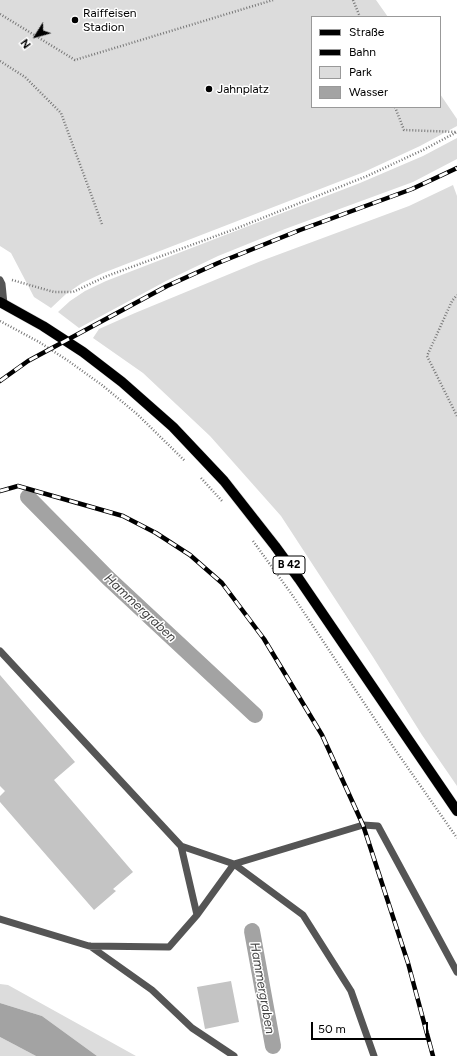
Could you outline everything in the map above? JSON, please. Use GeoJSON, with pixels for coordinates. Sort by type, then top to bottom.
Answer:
{"type":"FeatureCollection","features":[{"type":"Feature","properties":{"kind":"main road","name":"B 42"},"geometry":{"type":"LineString","coordinates":[[2,303],[43,326],[83,352],[122,382],[173,427],[224,481],[267,534],[299,579],[457,811]]}},
{"type":"Feature","properties":{"kind":"lane"},"geometry":{"type":"LineString","coordinates":[[2,303],[3,279]]}},
{"type":"Feature","properties":{"kind":"lane"},"geometry":{"type":"LineString","coordinates":[[0,651],[181,846],[234,864],[303,915],[351,991],[374,1056]]}},
{"type":"Feature","properties":{"kind":"lane"},"geometry":{"type":"LineString","coordinates":[[0,919],[89,946],[169,947],[197,915],[234,864],[363,825],[378,826],[457,972]]}},
{"type":"Feature","properties":{"kind":"lane"},"geometry":{"type":"LineString","coordinates":[[181,846],[197,915]]}},
{"type":"Feature","properties":{"kind":"lane"},"geometry":{"type":"LineString","coordinates":[[89,946],[152,990],[192,1028],[234,1056]]}},
{"type":"Feature","properties":{"kind":"path"},"geometry":{"type":"LineString","coordinates":[[0,14],[75,60],[273,0]]}},
{"type":"Feature","properties":{"kind":"path"},"geometry":{"type":"LineString","coordinates":[[353,0],[360,16]]}},
{"type":"Feature","properties":{"kind":"path"},"geometry":{"type":"LineString","coordinates":[[0,61],[25,77],[61,113],[102,224]]}},
{"type":"Feature","properties":{"kind":"path"},"geometry":{"type":"LineString","coordinates":[[396,108],[404,130],[457,132]]}},
{"type":"Feature","properties":{"kind":"path"},"geometry":{"type":"LineString","coordinates":[[3,279],[54,292],[73,292],[108,276],[235,229],[367,176],[423,150],[457,132]]}},
{"type":"Feature","properties":{"kind":"path"},"geometry":{"type":"LineString","coordinates":[[457,295],[452,301],[427,356],[457,416]]}},
{"type":"Feature","properties":{"kind":"path"},"geometry":{"type":"LineString","coordinates":[[0,321],[39,342],[102,385],[137,414],[186,462]]}},
{"type":"Feature","properties":{"kind":"path"},"geometry":{"type":"LineString","coordinates":[[196,472],[226,506]]}},
{"type":"Feature","properties":{"kind":"path"},"geometry":{"type":"LineString","coordinates":[[252,540],[293,596],[394,748],[457,838]]}},
{"type":"Feature","properties":{"kind":"green space"},"geometry":{"type":"Polygon","coordinates":[[[0,0],[376,0],[387,16],[311,16],[311,108],[441,108],[441,95],[457,119],[457,126],[420,146],[364,172],[103,273],[82,283],[66,294],[51,308],[34,297],[11,253],[0,246],[0,0]]]}},
{"type":"Feature","properties":{"kind":"green space"},"geometry":{"type":"Polygon","coordinates":[[[457,138],[457,159],[413,182],[285,229],[218,256],[166,281],[79,328],[58,312],[70,301],[85,291],[106,281],[360,183],[423,156],[457,138]]]}},
{"type":"Feature","properties":{"kind":"green space"},"geometry":{"type":"Polygon","coordinates":[[[453,185],[457,196],[457,786],[422,735],[281,516],[210,436],[143,373],[93,338],[99,329],[135,313],[261,261],[409,206],[453,185]]]}},
{"type":"Feature","properties":{"kind":"green space"},"geometry":{"type":"Polygon","coordinates":[[[0,984],[8,985],[136,1056],[97,1056],[42,1016],[0,1003],[0,984]]]}},
{"type":"Feature","properties":{"kind":"green space"},"geometry":{"type":"Polygon","coordinates":[[[0,1037],[36,1056],[0,1056],[0,1037]]]}},
{"type":"Feature","properties":{"kind":"water"},"geometry":{"type":"Polygon","coordinates":[[[0,1003],[42,1016],[97,1056],[36,1056],[0,1037],[0,1003]]]}},
{"type":"Feature","properties":{"kind":"building"},"geometry":{"type":"Polygon","coordinates":[[[0,675],[75,762],[54,780],[133,872],[113,889],[116,891],[94,910],[0,802],[0,796],[5,791],[0,786],[0,675]]]}},
{"type":"Feature","properties":{"kind":"building"},"geometry":{"type":"Polygon","coordinates":[[[231,981],[239,1022],[205,1029],[197,987],[231,981]]]}},
{"type":"Feature","properties":{"kind":"waterway","name":"Hammergraben"},"geometry":{"type":"LineString","coordinates":[[28,497],[108,578],[255,715]]}},
{"type":"Feature","properties":{"kind":"waterway","name":"Hammergraben"},"geometry":{"type":"LineString","coordinates":[[252,931],[273,1046]]}},
{"type":"Feature","properties":{"kind":"railway"},"geometry":{"type":"LineString","coordinates":[[0,381],[28,361],[167,286],[218,263],[300,230],[412,189],[457,168]]}},
{"type":"Feature","properties":{"kind":"railway"},"geometry":{"type":"LineString","coordinates":[[0,491],[18,486],[123,516],[156,533],[190,555],[222,583],[264,639],[322,735],[363,825],[408,963],[433,1056]]}},
{"type":"Feature","properties":{"kind":"place","name":"Raiffeisen Stadion"},"geometry":{"type":"Point","coordinates":[75,20]}},
{"type":"Feature","properties":{"kind":"place","name":"Jahnplatz"},"geometry":{"type":"Point","coordinates":[209,89]}}]}
